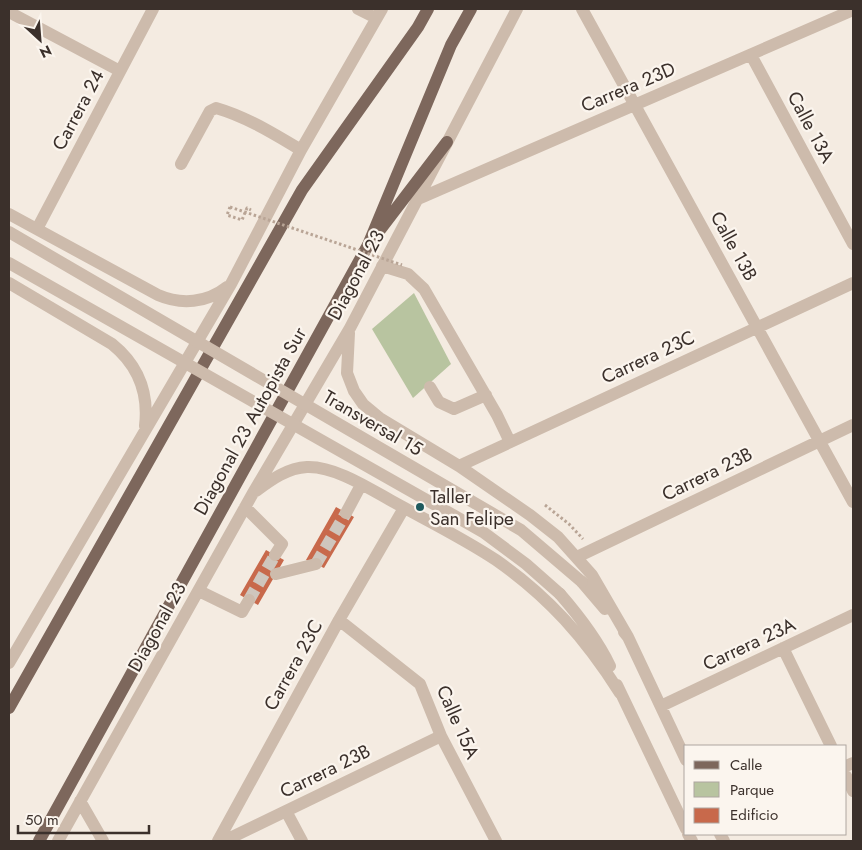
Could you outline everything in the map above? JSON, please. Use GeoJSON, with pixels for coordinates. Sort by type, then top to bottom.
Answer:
{"type":"FeatureCollection","features":[{"type":"Feature","properties":{"kind":"main road"},"geometry":{"type":"LineString","coordinates":[[9,708],[302,190],[418,27],[428,9]]}},
{"type":"Feature","properties":{"kind":"main road","name":"Diagonal 23 Autopista Sur"},"geometry":{"type":"LineString","coordinates":[[39,841],[368,245],[450,45],[471,9]]}},
{"type":"Feature","properties":{"kind":"main road"},"geometry":{"type":"LineString","coordinates":[[368,245],[447,142]]}},
{"type":"Feature","properties":{"kind":"street","name":"Carrera 24"},"geometry":{"type":"LineString","coordinates":[[37,229],[153,9]]}},
{"type":"Feature","properties":{"kind":"street"},"geometry":{"type":"LineString","coordinates":[[9,663],[231,284],[301,150],[379,14],[358,9]]}},
{"type":"Feature","properties":{"kind":"street","name":"Diagonal 23"},"geometry":{"type":"LineString","coordinates":[[58,841],[252,493],[350,328],[517,9]]}},
{"type":"Feature","properties":{"kind":"street","name":"Calle 13B"},"geometry":{"type":"LineString","coordinates":[[582,9],[853,502]]}},
{"type":"Feature","properties":{"kind":"street","name":"Carrera 23D"},"geometry":{"type":"LineString","coordinates":[[418,199],[853,10]]}},
{"type":"Feature","properties":{"kind":"street"},"geometry":{"type":"LineString","coordinates":[[9,12],[120,71]]}},
{"type":"Feature","properties":{"kind":"street","name":"Calle 13A"},"geometry":{"type":"LineString","coordinates":[[751,54],[853,244]]}},
{"type":"Feature","properties":{"kind":"street"},"geometry":{"type":"LineString","coordinates":[[180,164],[210,111],[216,108],[231,112],[273,133],[301,150]]}},
{"type":"Feature","properties":{"kind":"street"},"geometry":{"type":"LineString","coordinates":[[9,214],[170,299],[182,301],[202,300],[218,293],[231,284]]}},
{"type":"Feature","properties":{"kind":"street","name":"Transversal 15"},"geometry":{"type":"LineString","coordinates":[[9,232],[521,530],[582,582],[628,637],[684,756]]}},
{"type":"Feature","properties":{"kind":"street"},"geometry":{"type":"LineString","coordinates":[[9,263],[483,532],[526,564],[560,594],[580,616],[601,647],[620,693],[684,825]]}},
{"type":"Feature","properties":{"kind":"street"},"geometry":{"type":"LineString","coordinates":[[382,266],[408,274],[424,289],[486,396],[510,442]]}},
{"type":"Feature","properties":{"kind":"street"},"geometry":{"type":"LineString","coordinates":[[9,283],[112,344],[123,353],[136,371],[143,386],[146,413],[144,431]]}},
{"type":"Feature","properties":{"kind":"street","name":"Carrera 23C"},"geometry":{"type":"LineString","coordinates":[[459,466],[853,283]]}},
{"type":"Feature","properties":{"kind":"street"},"geometry":{"type":"LineString","coordinates":[[350,328],[347,341],[347,373],[358,398],[367,408],[381,418],[459,466],[544,526],[577,557],[592,575],[628,637]]}},
{"type":"Feature","properties":{"kind":"street"},"geometry":{"type":"LineString","coordinates":[[430,387],[439,402],[454,408],[486,396]]}},
{"type":"Feature","properties":{"kind":"street","name":"Carrera 23B"},"geometry":{"type":"LineString","coordinates":[[577,557],[853,425]]}},
{"type":"Feature","properties":{"kind":"street"},"geometry":{"type":"LineString","coordinates":[[252,493],[278,476],[296,468],[305,467],[325,468],[362,485],[479,550],[521,579],[572,626],[590,648],[620,693]]}},
{"type":"Feature","properties":{"kind":"street"},"geometry":{"type":"LineString","coordinates":[[346,513],[362,485]]}},
{"type":"Feature","properties":{"kind":"street"},"geometry":{"type":"LineString","coordinates":[[245,508],[282,544],[275,555]]}},
{"type":"Feature","properties":{"kind":"street","name":"Carrera 23C"},"geometry":{"type":"LineString","coordinates":[[218,841],[339,620],[404,508]]}},
{"type":"Feature","properties":{"kind":"street"},"geometry":{"type":"LineString","coordinates":[[276,574],[316,564]]}},
{"type":"Feature","properties":{"kind":"street"},"geometry":{"type":"LineString","coordinates":[[198,591],[242,612],[249,600]]}},
{"type":"Feature","properties":{"kind":"street","name":"Carrera 23A"},"geometry":{"type":"LineString","coordinates":[[661,706],[853,615]]}},
{"type":"Feature","properties":{"kind":"street","name":"Calle 15A"},"geometry":{"type":"LineString","coordinates":[[339,620],[420,684],[441,736],[496,841]]}},
{"type":"Feature","properties":{"kind":"street"},"geometry":{"type":"LineString","coordinates":[[783,648],[831,745]]}},
{"type":"Feature","properties":{"kind":"street","name":"Carrera 23B"},"geometry":{"type":"LineString","coordinates":[[224,841],[441,736]]}},
{"type":"Feature","properties":{"kind":"street"},"geometry":{"type":"LineString","coordinates":[[847,778],[853,791]]}},
{"type":"Feature","properties":{"kind":"street"},"geometry":{"type":"LineString","coordinates":[[80,802],[103,841]]}},
{"type":"Feature","properties":{"kind":"street"},"geometry":{"type":"LineString","coordinates":[[286,811],[302,841]]}},
{"type":"Feature","properties":{"kind":"path"},"geometry":{"type":"LineString","coordinates":[[251,210],[247,208],[242,220],[227,215],[230,207],[402,265]]}},
{"type":"Feature","properties":{"kind":"green space"},"geometry":{"type":"Polygon","coordinates":[[[414,293],[451,364],[413,398],[372,329],[414,293]]]}},
{"type":"Feature","properties":{"kind":"building"},"geometry":{"type":"Polygon","coordinates":[[[336,507],[354,517],[324,568],[306,560],[336,507]]]}},
{"type":"Feature","properties":{"kind":"building"},"geometry":{"type":"Polygon","coordinates":[[[266,550],[284,560],[258,605],[240,595],[266,550]]]}},
{"type":"Feature","properties":{"kind":"tunnel"},"geometry":{"type":"LineString","coordinates":[[316,564],[346,513]]}},
{"type":"Feature","properties":{"kind":"tunnel"},"geometry":{"type":"LineString","coordinates":[[249,600],[275,555]]}},
{"type":"Feature","properties":{"kind":"place","name":"Taller San Felipe"},"geometry":{"type":"Point","coordinates":[420,507]}}]}
